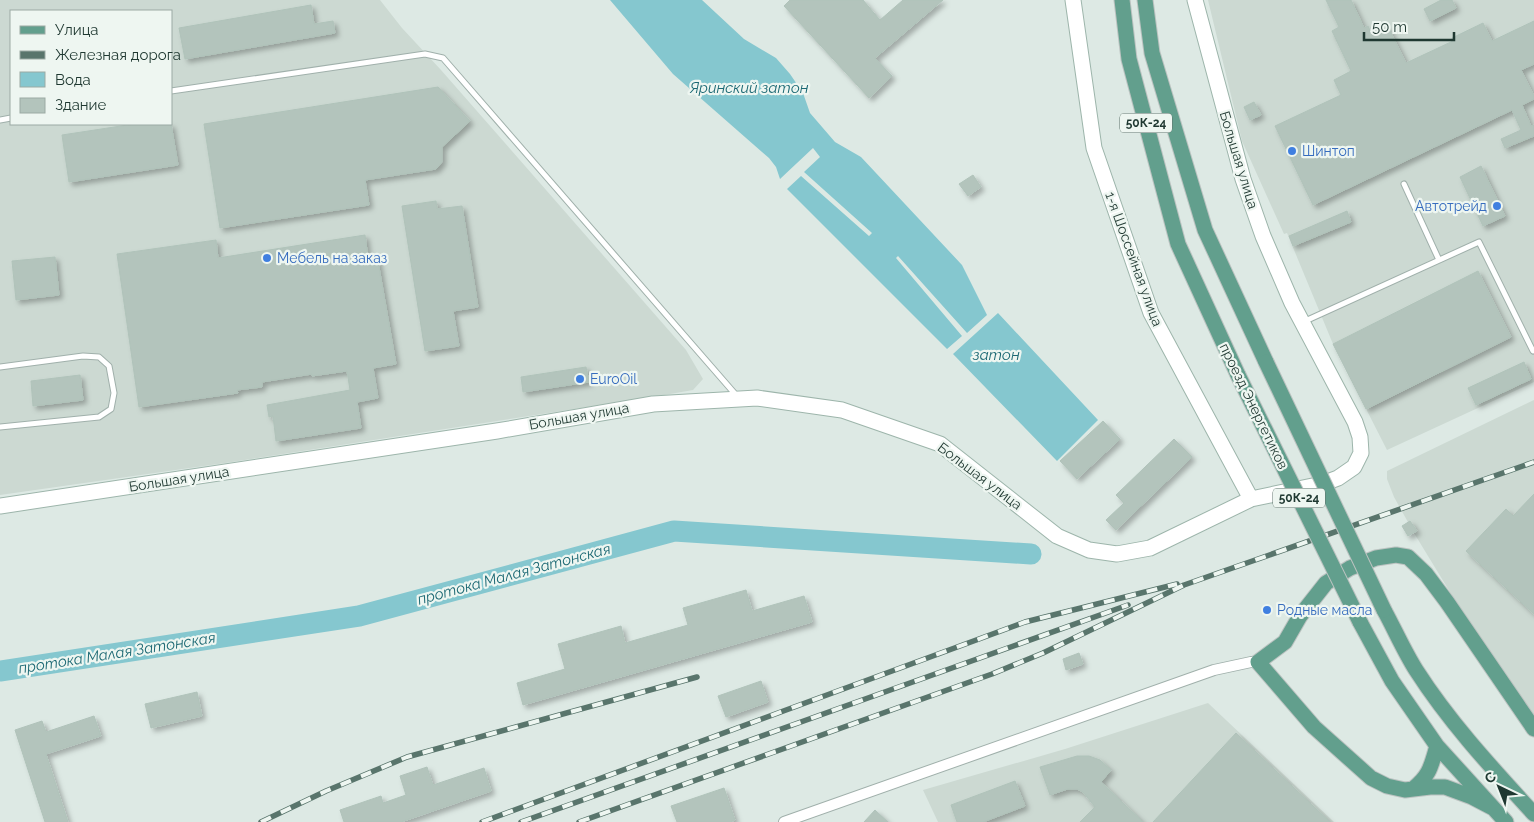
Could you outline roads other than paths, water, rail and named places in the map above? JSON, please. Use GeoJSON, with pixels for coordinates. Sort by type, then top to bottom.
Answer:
{"type":"FeatureCollection","features":[{"type":"Feature","properties":{"kind":"main road","name":"1-я Шоссейная улица"},"geometry":{"type":"LineString","coordinates":[[1073,0],[1094,148],[1151,314],[1251,499]]}},
{"type":"Feature","properties":{"kind":"main road","name":"проезд Энергетиков"},"geometry":{"type":"LineString","coordinates":[[1122,0],[1129,58],[1178,244],[1238,375],[1360,622],[1392,681],[1437,746],[1506,822]]}},
{"type":"Feature","properties":{"kind":"main road","name":"проезд Энергетиков"},"geometry":{"type":"LineString","coordinates":[[1145,0],[1152,54],[1205,230],[1384,610],[1416,669],[1441,706],[1476,751],[1534,814]]}},
{"type":"Feature","properties":{"kind":"main road","name":"Большая улица"},"geometry":{"type":"LineString","coordinates":[[0,506],[497,430],[653,404],[758,398],[842,410],[940,444],[1057,536],[1089,550],[1117,554],[1150,548],[1251,499],[1322,484],[1338,478],[1354,467],[1361,453],[1360,437],[1355,422],[1292,303],[1263,236],[1243,180],[1195,0]]}},
{"type":"Feature","properties":{"kind":"main road"},"geometry":{"type":"LineString","coordinates":[[1493,808],[1472,797],[1445,788],[1414,788],[1405,790],[1387,786],[1371,778],[1314,727],[1258,662],[1286,642],[1300,616],[1326,583],[1350,568],[1376,558],[1396,555],[1408,557],[1426,574],[1447,602],[1534,728]]}},
{"type":"Feature","properties":{"kind":"main road"},"geometry":{"type":"LineString","coordinates":[[1414,788],[1424,780],[1430,769],[1437,746]]}},
{"type":"Feature","properties":{"kind":"street"},"geometry":{"type":"LineString","coordinates":[[784,822],[1214,670],[1258,662]]}},
{"type":"Feature","properties":{"kind":"lane"},"geometry":{"type":"LineString","coordinates":[[172,91],[425,54],[442,58],[739,399]]}},
{"type":"Feature","properties":{"kind":"lane"},"geometry":{"type":"LineString","coordinates":[[1404,184],[1439,260]]}},
{"type":"Feature","properties":{"kind":"lane"},"geometry":{"type":"LineString","coordinates":[[1302,322],[1479,242],[1533,351]]}},
{"type":"Feature","properties":{"kind":"lane"},"geometry":{"type":"LineString","coordinates":[[0,367],[83,356],[99,357],[109,366],[114,393],[111,409],[99,417],[0,427]]}},
{"type":"Feature","properties":{"kind":"water","name":"Яринский затон"},"geometry":{"type":"Polygon","coordinates":[[[610,0],[702,0],[744,39],[776,58],[803,93],[810,113],[835,142],[861,157],[962,265],[987,315],[967,333],[898,256],[896,258],[962,336],[947,349],[787,189],[801,176],[869,236],[872,233],[804,172],[820,157],[813,148],[780,179],[776,167],[769,158],[673,74],[610,0]]]}},
{"type":"Feature","properties":{"kind":"water","name":"затон"},"geometry":{"type":"Polygon","coordinates":[[[998,313],[1098,420],[1057,461],[953,354],[998,313]]]}},
{"type":"Feature","properties":{"kind":"waterway","name":"протока Малая Затонская"},"geometry":{"type":"LineString","coordinates":[[0,671],[359,616],[674,531],[1031,554]]}},
{"type":"Feature","properties":{"kind":"railway"},"geometry":{"type":"LineString","coordinates":[[579,822],[992,674],[1043,653],[1184,585],[1534,462]]}},
{"type":"Feature","properties":{"kind":"railway"},"geometry":{"type":"LineString","coordinates":[[482,822],[1025,622],[1177,584]]}},
{"type":"Feature","properties":{"kind":"railway"},"geometry":{"type":"LineString","coordinates":[[521,822],[1128,605]]}},
{"type":"Feature","properties":{"kind":"railway"},"geometry":{"type":"LineString","coordinates":[[261,822],[326,791],[407,757],[697,677]]}},
{"type":"Feature","properties":{"kind":"place","name":"Шинтоп"},"geometry":{"type":"Point","coordinates":[1292,151]}},
{"type":"Feature","properties":{"kind":"place","name":"Автотрейд"},"geometry":{"type":"Point","coordinates":[1497,206]}},
{"type":"Feature","properties":{"kind":"place","name":"Мебель на заказ"},"geometry":{"type":"Point","coordinates":[267,258]}},
{"type":"Feature","properties":{"kind":"place","name":"EuroOil"},"geometry":{"type":"Point","coordinates":[580,379]}},
{"type":"Feature","properties":{"kind":"place","name":"Родные масла"},"geometry":{"type":"Point","coordinates":[1267,610]}}]}
